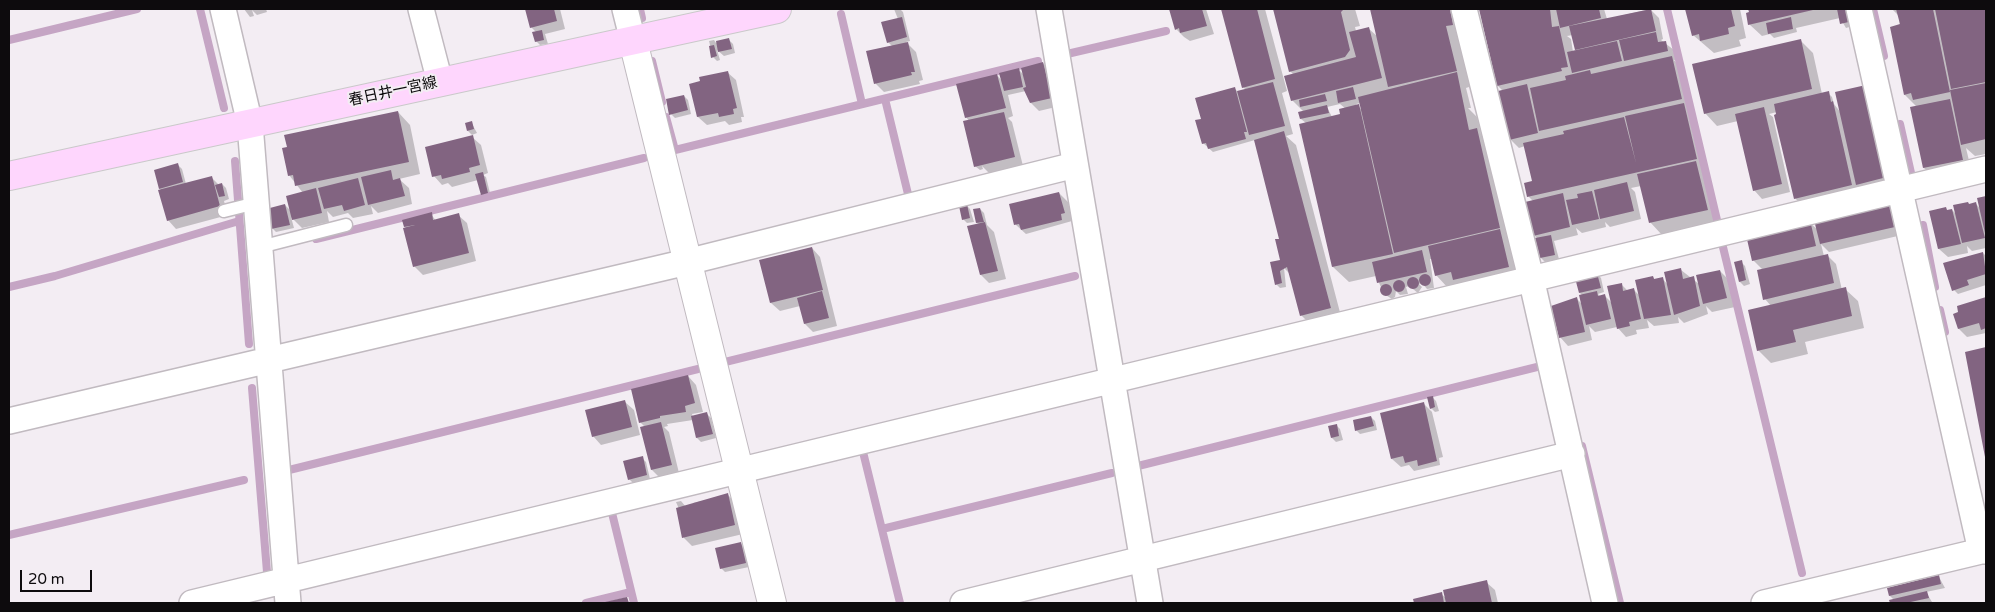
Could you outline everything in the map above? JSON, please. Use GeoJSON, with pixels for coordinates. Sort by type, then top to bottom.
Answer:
{"type":"FeatureCollection","features":[{"type":"Feature","properties":{"kind":"main road","name":"春日井一宮線"},"geometry":{"type":"LineString","coordinates":[[9,176],[778,9]]}},
{"type":"Feature","properties":{"kind":"street"},"geometry":{"type":"LineString","coordinates":[[223,9],[250,124],[250,205],[260,246],[287,592]]}},
{"type":"Feature","properties":{"kind":"street"},"geometry":{"type":"LineString","coordinates":[[421,9],[440,82]]}},
{"type":"Feature","properties":{"kind":"street"},"geometry":{"type":"LineString","coordinates":[[625,9],[772,603]]}},
{"type":"Feature","properties":{"kind":"street"},"geometry":{"type":"LineString","coordinates":[[1048,9],[1150,603]]}},
{"type":"Feature","properties":{"kind":"street"},"geometry":{"type":"LineString","coordinates":[[1464,9],[1531,278],[1606,603]]}},
{"type":"Feature","properties":{"kind":"street"},"geometry":{"type":"LineString","coordinates":[[1764,603],[1984,551],[1859,9]]}},
{"type":"Feature","properties":{"kind":"street"},"geometry":{"type":"LineString","coordinates":[[9,421],[688,262],[1075,166]]}},
{"type":"Feature","properties":{"kind":"street"},"geometry":{"type":"LineString","coordinates":[[192,603],[287,592],[739,471],[1986,169]]}},
{"type":"Feature","properties":{"kind":"street"},"geometry":{"type":"LineString","coordinates":[[963,603],[1572,454]]}},
{"type":"Feature","properties":{"kind":"lane"},"geometry":{"type":"LineString","coordinates":[[228,210],[250,205]]}},
{"type":"Feature","properties":{"kind":"lane"},"geometry":{"type":"LineString","coordinates":[[260,246],[346,225]]}},
{"type":"Feature","properties":{"kind":"building"},"geometry":{"type":"Polygon","coordinates":[[[525,9],[554,9],[557,21],[530,28],[525,9]]]}},
{"type":"Feature","properties":{"kind":"building"},"geometry":{"type":"Polygon","coordinates":[[[1169,9],[1202,9],[1207,26],[1180,33],[1179,28],[1175,30],[1169,9]]]}},
{"type":"Feature","properties":{"kind":"building"},"geometry":{"type":"Polygon","coordinates":[[[1221,9],[1257,9],[1275,79],[1242,88],[1221,9]]]}},
{"type":"Feature","properties":{"kind":"building"},"geometry":{"type":"Polygon","coordinates":[[[1273,9],[1344,9],[1341,12],[1350,50],[1345,57],[1289,72],[1273,9]]]}},
{"type":"Feature","properties":{"kind":"building"},"geometry":{"type":"Polygon","coordinates":[[[1370,9],[1450,9],[1453,25],[1446,26],[1457,71],[1388,87],[1370,9]]]}},
{"type":"Feature","properties":{"kind":"building"},"geometry":{"type":"Polygon","coordinates":[[[1479,9],[1550,9],[1552,27],[1559,26],[1568,67],[1561,68],[1562,71],[1497,86],[1479,9]]]}},
{"type":"Feature","properties":{"kind":"building"},"geometry":{"type":"Polygon","coordinates":[[[1556,9],[1599,9],[1601,18],[1560,28],[1556,9]]]}},
{"type":"Feature","properties":{"kind":"building"},"geometry":{"type":"Polygon","coordinates":[[[1651,9],[1656,31],[1575,50],[1569,26],[1651,9]]]}},
{"type":"Feature","properties":{"kind":"building"},"geometry":{"type":"Polygon","coordinates":[[[1685,9],[1731,9],[1735,26],[1728,28],[1729,34],[1700,41],[1699,34],[1692,36],[1685,9]]]}},
{"type":"Feature","properties":{"kind":"building"},"geometry":{"type":"Polygon","coordinates":[[[1748,9],[1813,10],[1748,25],[1746,13],[1749,12],[1748,9]]]}},
{"type":"Feature","properties":{"kind":"building"},"geometry":{"type":"Polygon","coordinates":[[[1837,9],[1850,9],[1853,21],[1840,24],[1837,9]]]}},
{"type":"Feature","properties":{"kind":"building"},"geometry":{"type":"Polygon","coordinates":[[[1896,9],[1933,9],[1950,92],[1913,100],[1911,93],[1904,95],[1890,27],[1900,24],[1896,9]]]}},
{"type":"Feature","properties":{"kind":"building"},"geometry":{"type":"Polygon","coordinates":[[[1935,9],[1986,9],[1986,82],[1951,89],[1935,9]]]}},
{"type":"Feature","properties":{"kind":"building"},"geometry":{"type":"Polygon","coordinates":[[[902,17],[907,37],[887,43],[881,22],[902,17]]]}},
{"type":"Feature","properties":{"kind":"building"},"geometry":{"type":"Polygon","coordinates":[[[1791,17],[1793,29],[1768,34],[1766,23],[1791,17]]]}},
{"type":"Feature","properties":{"kind":"building"},"geometry":{"type":"Polygon","coordinates":[[[1369,27],[1382,78],[1291,101],[1284,76],[1356,57],[1349,32],[1369,27]]]}},
{"type":"Feature","properties":{"kind":"building"},"geometry":{"type":"Polygon","coordinates":[[[542,30],[544,40],[535,42],[532,32],[542,30]]]}},
{"type":"Feature","properties":{"kind":"building"},"geometry":{"type":"Polygon","coordinates":[[[1656,32],[1658,42],[1666,41],[1668,51],[1624,61],[1619,40],[1656,32]]]}},
{"type":"Feature","properties":{"kind":"building"},"geometry":{"type":"Polygon","coordinates":[[[729,38],[732,49],[718,52],[716,41],[729,38]]]}},
{"type":"Feature","properties":{"kind":"building"},"geometry":{"type":"Polygon","coordinates":[[[1801,39],[1812,89],[1704,114],[1692,64],[1801,39]]]}},
{"type":"Feature","properties":{"kind":"building"},"geometry":{"type":"Polygon","coordinates":[[[1617,41],[1622,61],[1572,73],[1567,52],[1617,41]]]}},
{"type":"Feature","properties":{"kind":"building"},"geometry":{"type":"Polygon","coordinates":[[[908,42],[915,72],[911,72],[912,75],[874,84],[866,51],[908,42]]]}},
{"type":"Feature","properties":{"kind":"building"},"geometry":{"type":"Polygon","coordinates":[[[714,45],[717,56],[711,58],[709,46],[714,45]]]}},
{"type":"Feature","properties":{"kind":"building"},"geometry":{"type":"Polygon","coordinates":[[[1672,56],[1682,99],[1539,131],[1530,88],[1566,80],[1565,76],[1590,70],[1591,74],[1672,56]]]}},
{"type":"Feature","properties":{"kind":"building"},"geometry":{"type":"Polygon","coordinates":[[[1043,62],[1052,98],[1030,103],[1023,88],[1026,87],[1021,68],[1043,62]]]}},
{"type":"Feature","properties":{"kind":"building"},"geometry":{"type":"Polygon","coordinates":[[[1019,68],[1023,87],[1004,91],[999,73],[1019,68]]]}},
{"type":"Feature","properties":{"kind":"building"},"geometry":{"type":"Polygon","coordinates":[[[728,71],[737,108],[733,109],[734,114],[719,117],[718,113],[697,117],[689,84],[700,81],[699,77],[728,71]]]}},
{"type":"Feature","properties":{"kind":"building"},"geometry":{"type":"Polygon","coordinates":[[[1457,72],[1469,130],[1477,128],[1500,228],[1394,253],[1358,97],[1457,72]]]}},
{"type":"Feature","properties":{"kind":"building"},"geometry":{"type":"Polygon","coordinates":[[[997,74],[1006,108],[965,118],[956,84],[997,74]]]}},
{"type":"Feature","properties":{"kind":"building"},"geometry":{"type":"Polygon","coordinates":[[[1273,82],[1285,126],[1249,135],[1237,91],[1273,82]]]}},
{"type":"Feature","properties":{"kind":"building"},"geometry":{"type":"Polygon","coordinates":[[[1986,83],[1986,139],[1961,145],[1950,90],[1986,83]]]}},
{"type":"Feature","properties":{"kind":"building"},"geometry":{"type":"Polygon","coordinates":[[[1527,84],[1538,133],[1509,140],[1498,91],[1527,84]]]}},
{"type":"Feature","properties":{"kind":"building"},"geometry":{"type":"Polygon","coordinates":[[[1866,85],[1887,173],[1883,178],[1856,185],[1835,92],[1866,85]]]}},
{"type":"Feature","properties":{"kind":"building"},"geometry":{"type":"Polygon","coordinates":[[[1235,87],[1247,132],[1244,132],[1246,139],[1208,149],[1206,143],[1202,144],[1195,120],[1201,119],[1195,98],[1235,87]]]}},
{"type":"Feature","properties":{"kind":"building"},"geometry":{"type":"Polygon","coordinates":[[[1353,87],[1356,99],[1338,103],[1336,91],[1353,87]]]}},
{"type":"Feature","properties":{"kind":"building"},"geometry":{"type":"Polygon","coordinates":[[[1829,91],[1831,102],[1833,101],[1852,185],[1794,199],[1774,115],[1776,114],[1774,104],[1829,91]]]}},
{"type":"Feature","properties":{"kind":"building"},"geometry":{"type":"Polygon","coordinates":[[[1325,94],[1327,101],[1300,107],[1299,100],[1325,94]]]}},
{"type":"Feature","properties":{"kind":"building"},"geometry":{"type":"Polygon","coordinates":[[[684,95],[688,110],[669,115],[666,99],[684,95]]]}},
{"type":"Feature","properties":{"kind":"building"},"geometry":{"type":"Polygon","coordinates":[[[1950,99],[1963,160],[1923,168],[1910,107],[1950,99]]]}},
{"type":"Feature","properties":{"kind":"building"},"geometry":{"type":"Polygon","coordinates":[[[1684,103],[1697,159],[1527,197],[1524,183],[1532,181],[1523,143],[1564,134],[1563,131],[1624,117],[1636,163],[1625,116],[1684,103]]]}},
{"type":"Feature","properties":{"kind":"building"},"geometry":{"type":"Polygon","coordinates":[[[1359,104],[1393,254],[1332,267],[1299,124],[1340,114],[1339,109],[1359,104]]]}},
{"type":"Feature","properties":{"kind":"building"},"geometry":{"type":"Polygon","coordinates":[[[1327,105],[1329,113],[1300,119],[1298,112],[1327,105]]]}},
{"type":"Feature","properties":{"kind":"building"},"geometry":{"type":"Polygon","coordinates":[[[1764,107],[1782,184],[1753,191],[1735,114],[1764,107]]]}},
{"type":"Feature","properties":{"kind":"building"},"geometry":{"type":"Polygon","coordinates":[[[398,111],[409,162],[295,186],[293,175],[288,176],[282,148],[287,147],[284,135],[398,111]]]}},
{"type":"Feature","properties":{"kind":"building"},"geometry":{"type":"Polygon","coordinates":[[[1004,112],[1015,157],[974,167],[963,121],[1004,112]]]}},
{"type":"Feature","properties":{"kind":"building"},"geometry":{"type":"Polygon","coordinates":[[[472,121],[474,129],[467,131],[465,123],[472,121]]]}},
{"type":"Feature","properties":{"kind":"building"},"geometry":{"type":"Polygon","coordinates":[[[1284,131],[1331,308],[1300,316],[1287,267],[1280,271],[1282,283],[1275,285],[1270,262],[1280,260],[1275,239],[1279,239],[1254,140],[1284,131]]]}},
{"type":"Feature","properties":{"kind":"building"},"geometry":{"type":"Polygon","coordinates":[[[473,135],[480,165],[469,168],[470,172],[442,179],[441,175],[432,177],[425,147],[473,135]]]}},
{"type":"Feature","properties":{"kind":"building"},"geometry":{"type":"Polygon","coordinates":[[[1696,161],[1708,210],[1649,223],[1637,174],[1696,161]]]}},
{"type":"Feature","properties":{"kind":"building"},"geometry":{"type":"Polygon","coordinates":[[[178,163],[183,182],[159,189],[154,170],[178,163]]]}},
{"type":"Feature","properties":{"kind":"building"},"geometry":{"type":"Polygon","coordinates":[[[391,170],[393,180],[400,178],[405,196],[368,205],[361,177],[391,170]]]}},
{"type":"Feature","properties":{"kind":"building"},"geometry":{"type":"Polygon","coordinates":[[[483,172],[488,193],[481,195],[475,174],[483,172]]]}},
{"type":"Feature","properties":{"kind":"building"},"geometry":{"type":"Polygon","coordinates":[[[212,176],[220,206],[167,221],[158,190],[212,176]]]}},
{"type":"Feature","properties":{"kind":"building"},"geometry":{"type":"Polygon","coordinates":[[[358,178],[365,205],[344,211],[342,205],[324,209],[318,188],[358,178]]]}},
{"type":"Feature","properties":{"kind":"building"},"geometry":{"type":"Polygon","coordinates":[[[1627,182],[1634,211],[1600,219],[1594,190],[1627,182]]]}},
{"type":"Feature","properties":{"kind":"building"},"geometry":{"type":"Polygon","coordinates":[[[222,183],[225,196],[219,197],[215,185],[222,183]]]}},
{"type":"Feature","properties":{"kind":"building"},"geometry":{"type":"Polygon","coordinates":[[[316,188],[322,213],[292,220],[286,196],[316,188]]]}},
{"type":"Feature","properties":{"kind":"building"},"geometry":{"type":"Polygon","coordinates":[[[1592,191],[1599,219],[1572,225],[1566,200],[1578,198],[1577,194],[1592,191]]]}},
{"type":"Feature","properties":{"kind":"building"},"geometry":{"type":"Polygon","coordinates":[[[1059,192],[1065,213],[1061,214],[1062,220],[1021,230],[1019,224],[1014,225],[1009,204],[1059,192]]]}},
{"type":"Feature","properties":{"kind":"building"},"geometry":{"type":"Polygon","coordinates":[[[1563,193],[1570,227],[1533,236],[1525,202],[1563,193]]]}},
{"type":"Feature","properties":{"kind":"building"},"geometry":{"type":"Polygon","coordinates":[[[1986,196],[1986,233],[1985,233],[1977,198],[1986,196]]]}},
{"type":"Feature","properties":{"kind":"building"},"geometry":{"type":"Polygon","coordinates":[[[1889,202],[1895,227],[1820,244],[1814,220],[1889,202]]]}},
{"type":"Feature","properties":{"kind":"building"},"geometry":{"type":"Polygon","coordinates":[[[1968,202],[1969,204],[1976,202],[1985,238],[1962,243],[1953,205],[1968,202]]]}},
{"type":"Feature","properties":{"kind":"building"},"geometry":{"type":"Polygon","coordinates":[[[285,204],[290,225],[271,229],[266,209],[285,204]]]}},
{"type":"Feature","properties":{"kind":"building"},"geometry":{"type":"Polygon","coordinates":[[[967,204],[970,218],[962,220],[959,206],[967,204]]]}},
{"type":"Feature","properties":{"kind":"building"},"geometry":{"type":"Polygon","coordinates":[[[1946,207],[1947,210],[1952,209],[1961,244],[1938,249],[1929,211],[1946,207]]]}},
{"type":"Feature","properties":{"kind":"building"},"geometry":{"type":"Polygon","coordinates":[[[980,208],[984,222],[976,223],[973,209],[980,208]]]}},
{"type":"Feature","properties":{"kind":"building"},"geometry":{"type":"Polygon","coordinates":[[[432,212],[433,220],[459,213],[469,253],[413,267],[403,228],[415,225],[404,227],[402,220],[432,212]]]}},
{"type":"Feature","properties":{"kind":"building"},"geometry":{"type":"Polygon","coordinates":[[[1810,220],[1816,246],[1752,261],[1746,235],[1810,220]]]}},
{"type":"Feature","properties":{"kind":"building"},"geometry":{"type":"Polygon","coordinates":[[[985,222],[998,271],[980,275],[967,226],[985,222]]]}},
{"type":"Feature","properties":{"kind":"building"},"geometry":{"type":"Polygon","coordinates":[[[1500,229],[1509,267],[1453,280],[1451,272],[1435,276],[1428,246],[1500,229]]]}},
{"type":"Feature","properties":{"kind":"building"},"geometry":{"type":"Polygon","coordinates":[[[1551,235],[1555,255],[1540,258],[1535,238],[1551,235]]]}},
{"type":"Feature","properties":{"kind":"building"},"geometry":{"type":"Polygon","coordinates":[[[812,247],[823,290],[770,303],[759,260],[812,247]]]}},
{"type":"Feature","properties":{"kind":"building"},"geometry":{"type":"Polygon","coordinates":[[[1422,250],[1427,272],[1377,283],[1372,262],[1422,250]]]}},
{"type":"Feature","properties":{"kind":"building"},"geometry":{"type":"Polygon","coordinates":[[[1983,252],[1986,274],[1967,280],[1969,285],[1952,291],[1943,263],[1983,252]]]}},
{"type":"Feature","properties":{"kind":"building"},"geometry":{"type":"Polygon","coordinates":[[[1828,254],[1834,283],[1763,300],[1757,270],[1828,254]]]}},
{"type":"Feature","properties":{"kind":"building"},"geometry":{"type":"Polygon","coordinates":[[[1742,260],[1746,280],[1739,282],[1734,262],[1742,260]]]}},
{"type":"Feature","properties":{"kind":"building"},"geometry":{"type":"Polygon","coordinates":[[[1681,268],[1683,279],[1694,276],[1700,306],[1674,315],[1664,272],[1681,268]]]}},
{"type":"Feature","properties":{"kind":"building"},"geometry":{"type":"Polygon","coordinates":[[[1720,270],[1727,298],[1703,304],[1696,275],[1720,270]]]}},
{"type":"Feature","properties":{"kind":"building"},"geometry":{"type":"Polygon","coordinates":[[[1597,273],[1601,288],[1579,293],[1575,278],[1597,273]]]}},
{"type":"Feature","properties":{"kind":"building"},"geometry":{"type":"Polygon","coordinates":[[[1425,274],[1431,280],[1425,286],[1419,280],[1425,274]]]}},
{"type":"Feature","properties":{"kind":"building"},"geometry":{"type":"Polygon","coordinates":[[[1653,276],[1654,279],[1663,277],[1671,315],[1644,319],[1635,280],[1653,276]]]}},
{"type":"Feature","properties":{"kind":"building"},"geometry":{"type":"Polygon","coordinates":[[[1413,277],[1419,283],[1413,289],[1407,283],[1413,277]]]}},
{"type":"Feature","properties":{"kind":"building"},"geometry":{"type":"Polygon","coordinates":[[[1397,280],[1401,280],[1405,286],[1401,292],[1397,292],[1393,288],[1393,284],[1397,280]]]}},
{"type":"Feature","properties":{"kind":"building"},"geometry":{"type":"Polygon","coordinates":[[[1622,283],[1623,291],[1634,288],[1641,319],[1629,322],[1630,326],[1617,329],[1607,286],[1622,283]]]}},
{"type":"Feature","properties":{"kind":"building"},"geometry":{"type":"Polygon","coordinates":[[[1386,284],[1392,290],[1386,296],[1380,290],[1386,284]]]}},
{"type":"Feature","properties":{"kind":"building"},"geometry":{"type":"Polygon","coordinates":[[[1846,287],[1852,316],[1793,330],[1796,342],[1757,351],[1748,310],[1846,287]]]}},
{"type":"Feature","properties":{"kind":"building"},"geometry":{"type":"Polygon","coordinates":[[[822,291],[829,318],[804,324],[797,298],[822,291]]]}},
{"type":"Feature","properties":{"kind":"building"},"geometry":{"type":"Polygon","coordinates":[[[1597,291],[1598,296],[1605,294],[1611,319],[1586,325],[1579,295],[1597,291]]]}},
{"type":"Feature","properties":{"kind":"building"},"geometry":{"type":"Polygon","coordinates":[[[1577,297],[1585,332],[1559,338],[1551,306],[1577,297]]]}},
{"type":"Feature","properties":{"kind":"building"},"geometry":{"type":"Polygon","coordinates":[[[1986,297],[1986,328],[1981,330],[1979,323],[1958,329],[1953,314],[1958,312],[1957,306],[1986,297]]]}},
{"type":"Feature","properties":{"kind":"building"},"geometry":{"type":"Polygon","coordinates":[[[1986,347],[1986,456],[1985,457],[1965,352],[1986,347]]]}},
{"type":"Feature","properties":{"kind":"building"},"geometry":{"type":"Polygon","coordinates":[[[688,375],[695,403],[685,406],[686,412],[660,416],[660,418],[639,423],[631,389],[688,375]]]}},
{"type":"Feature","properties":{"kind":"building"},"geometry":{"type":"Polygon","coordinates":[[[1433,396],[1435,407],[1430,409],[1427,397],[1433,396]]]}},
{"type":"Feature","properties":{"kind":"building"},"geometry":{"type":"Polygon","coordinates":[[[625,400],[632,427],[592,437],[585,410],[625,400]]]}},
{"type":"Feature","properties":{"kind":"building"},"geometry":{"type":"Polygon","coordinates":[[[1424,402],[1437,461],[1418,466],[1417,460],[1405,463],[1403,456],[1391,459],[1380,413],[1424,402]]]}},
{"type":"Feature","properties":{"kind":"building"},"geometry":{"type":"Polygon","coordinates":[[[707,412],[713,434],[696,438],[691,416],[707,412]]]}},
{"type":"Feature","properties":{"kind":"building"},"geometry":{"type":"Polygon","coordinates":[[[1371,416],[1374,426],[1355,431],[1353,420],[1371,416]]]}},
{"type":"Feature","properties":{"kind":"building"},"geometry":{"type":"Polygon","coordinates":[[[661,422],[672,465],[651,470],[640,427],[661,422]]]}},
{"type":"Feature","properties":{"kind":"building"},"geometry":{"type":"Polygon","coordinates":[[[1337,424],[1339,436],[1331,438],[1328,426],[1337,424]]]}},
{"type":"Feature","properties":{"kind":"building"},"geometry":{"type":"Polygon","coordinates":[[[643,456],[647,475],[628,480],[623,461],[643,456]]]}},
{"type":"Feature","properties":{"kind":"building"},"geometry":{"type":"Polygon","coordinates":[[[728,493],[735,525],[682,538],[676,508],[728,493]]]}},
{"type":"Feature","properties":{"kind":"building"},"geometry":{"type":"Polygon","coordinates":[[[741,542],[746,563],[720,569],[715,548],[741,542]]]}},
{"type":"Feature","properties":{"kind":"building"},"geometry":{"type":"Polygon","coordinates":[[[1939,575],[1941,584],[1889,596],[1887,588],[1939,575]]]}},
{"type":"Feature","properties":{"kind":"building"},"geometry":{"type":"Polygon","coordinates":[[[1487,580],[1492,603],[1446,603],[1443,590],[1487,580]]]}},
{"type":"Feature","properties":{"kind":"building"},"geometry":{"type":"Polygon","coordinates":[[[1927,591],[1929,598],[1906,603],[1890,603],[1889,600],[1927,591]]]}},
{"type":"Feature","properties":{"kind":"building"},"geometry":{"type":"Polygon","coordinates":[[[1442,592],[1444,603],[1414,603],[1413,599],[1442,592]]]}},
{"type":"Feature","properties":{"kind":"building"},"geometry":{"type":"Polygon","coordinates":[[[627,597],[629,603],[605,603],[605,602],[627,597]]]}},
{"type":"Feature","properties":{"kind":"waterway"},"geometry":{"type":"LineString","coordinates":[[9,40],[137,9]]}},
{"type":"Feature","properties":{"kind":"waterway"},"geometry":{"type":"LineString","coordinates":[[200,9],[224,108]]}},
{"type":"Feature","properties":{"kind":"waterway"},"geometry":{"type":"LineString","coordinates":[[640,9],[642,18]]}},
{"type":"Feature","properties":{"kind":"waterway"},"geometry":{"type":"LineString","coordinates":[[1667,9],[1717,220]]}},
{"type":"Feature","properties":{"kind":"waterway"},"geometry":{"type":"LineString","coordinates":[[1873,9],[1884,56]]}},
{"type":"Feature","properties":{"kind":"waterway"},"geometry":{"type":"LineString","coordinates":[[841,14],[862,104]]}},
{"type":"Feature","properties":{"kind":"waterway"},"geometry":{"type":"LineString","coordinates":[[1067,54],[1166,31]]}},
{"type":"Feature","properties":{"kind":"waterway"},"geometry":{"type":"LineString","coordinates":[[652,61],[662,102]]}},
{"type":"Feature","properties":{"kind":"waterway"},"geometry":{"type":"LineString","coordinates":[[666,117],[675,150],[1038,61]]}},
{"type":"Feature","properties":{"kind":"waterway"},"geometry":{"type":"LineString","coordinates":[[885,99],[908,194]]}},
{"type":"Feature","properties":{"kind":"waterway"},"geometry":{"type":"LineString","coordinates":[[1900,124],[1911,173]]}},
{"type":"Feature","properties":{"kind":"waterway"},"geometry":{"type":"LineString","coordinates":[[316,239],[644,158]]}},
{"type":"Feature","properties":{"kind":"waterway"},"geometry":{"type":"LineString","coordinates":[[235,161],[249,344]]}},
{"type":"Feature","properties":{"kind":"waterway"},"geometry":{"type":"LineString","coordinates":[[9,287],[55,276],[239,221]]}},
{"type":"Feature","properties":{"kind":"waterway"},"geometry":{"type":"LineString","coordinates":[[1923,225],[1935,287]]}},
{"type":"Feature","properties":{"kind":"waterway"},"geometry":{"type":"LineString","coordinates":[[1722,243],[1802,573]]}},
{"type":"Feature","properties":{"kind":"waterway"},"geometry":{"type":"LineString","coordinates":[[725,362],[1075,276]]}},
{"type":"Feature","properties":{"kind":"waterway"},"geometry":{"type":"LineString","coordinates":[[1940,310],[1945,332]]}},
{"type":"Feature","properties":{"kind":"waterway"},"geometry":{"type":"LineString","coordinates":[[1138,466],[1537,367]]}},
{"type":"Feature","properties":{"kind":"waterway"},"geometry":{"type":"LineString","coordinates":[[289,470],[698,369]]}},
{"type":"Feature","properties":{"kind":"waterway"},"geometry":{"type":"LineString","coordinates":[[252,388],[267,572]]}},
{"type":"Feature","properties":{"kind":"waterway"},"geometry":{"type":"LineString","coordinates":[[1582,446],[1620,603]]}},
{"type":"Feature","properties":{"kind":"waterway"},"geometry":{"type":"LineString","coordinates":[[863,452],[900,603]]}},
{"type":"Feature","properties":{"kind":"waterway"},"geometry":{"type":"LineString","coordinates":[[882,529],[1112,473]]}},
{"type":"Feature","properties":{"kind":"waterway"},"geometry":{"type":"LineString","coordinates":[[9,535],[244,480]]}},
{"type":"Feature","properties":{"kind":"waterway"},"geometry":{"type":"LineString","coordinates":[[612,513],[634,603]]}},
{"type":"Feature","properties":{"kind":"waterway"},"geometry":{"type":"LineString","coordinates":[[586,603],[631,592]]}}]}
